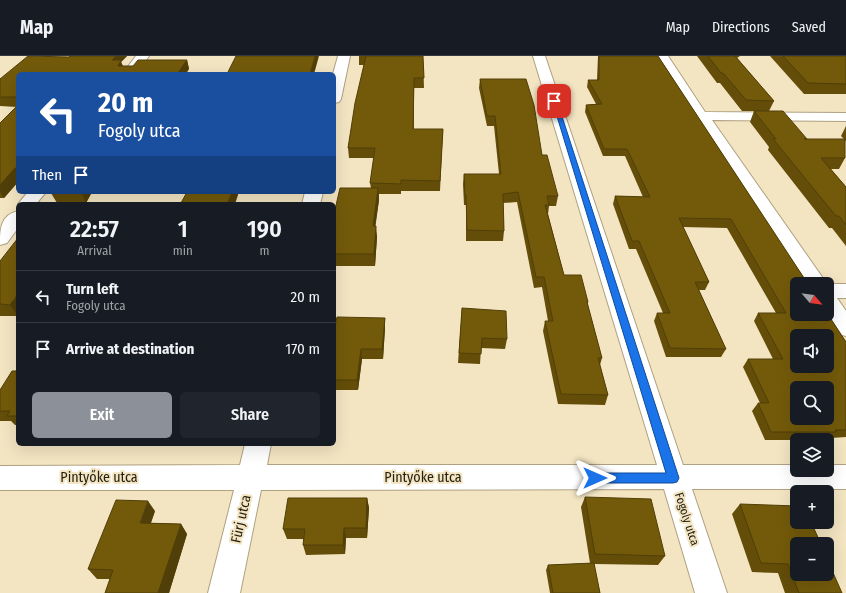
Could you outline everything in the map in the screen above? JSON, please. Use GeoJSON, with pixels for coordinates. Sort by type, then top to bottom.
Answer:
{"type":"FeatureCollection","features":[{"type":"Feature","properties":{"kind":"street"},"geometry":{"type":"LineString","coordinates":[[131,72],[143,56]]}},
{"type":"Feature","properties":{"kind":"street"},"geometry":{"type":"LineString","coordinates":[[336,90],[344,56]]}},
{"type":"Feature","properties":{"kind":"street","name":"Fogoly utca"},"geometry":{"type":"LineString","coordinates":[[539,56],[711,593]]}},
{"type":"Feature","properties":{"kind":"street"},"geometry":{"type":"LineString","coordinates":[[662,56],[701,116],[812,277]]}},
{"type":"Feature","properties":{"kind":"street"},"geometry":{"type":"LineString","coordinates":[[701,116],[846,117]]}},
{"type":"Feature","properties":{"kind":"street"},"geometry":{"type":"LineString","coordinates":[[29,202],[35,194]]}},
{"type":"Feature","properties":{"kind":"street"},"geometry":{"type":"LineString","coordinates":[[0,239],[16,219]]}},
{"type":"Feature","properties":{"kind":"street"},"geometry":{"type":"LineString","coordinates":[[834,290],[846,291]]}},
{"type":"Feature","properties":{"kind":"street"},"geometry":{"type":"LineString","coordinates":[[834,310],[846,328]]}},
{"type":"Feature","properties":{"kind":"street","name":"Fürj utca"},"geometry":{"type":"LineString","coordinates":[[224,593],[258,446]]}},
{"type":"Feature","properties":{"kind":"street","name":"Pintyőke utca"},"geometry":{"type":"LineString","coordinates":[[0,478],[251,476],[673,478],[846,477]]}},
{"type":"Feature","properties":{"kind":"building"},"geometry":{"type":"Polygon","coordinates":[[[28,56],[116,56],[112,60],[121,60],[118,66],[133,66],[138,60],[187,60],[178,72],[16,72],[16,97],[0,97],[0,79],[28,56]]]}},
{"type":"Feature","properties":{"kind":"building"},"geometry":{"type":"Polygon","coordinates":[[[236,56],[315,56],[311,72],[228,72],[236,56]]]}},
{"type":"Feature","properties":{"kind":"building"},"geometry":{"type":"Polygon","coordinates":[[[366,56],[423,56],[424,78],[414,78],[413,129],[443,129],[440,181],[401,180],[401,184],[370,183],[375,148],[348,148],[355,103],[366,56]]]}},
{"type":"Feature","properties":{"kind":"building"},"geometry":{"type":"Polygon","coordinates":[[[599,56],[658,56],[803,277],[790,277],[790,321],[832,321],[846,342],[846,430],[835,430],[836,432],[771,432],[758,403],[769,403],[748,359],[783,359],[758,313],[786,313],[731,219],[679,218],[709,282],[695,282],[726,349],[670,348],[657,313],[670,313],[639,241],[632,241],[615,196],[650,197],[627,149],[604,149],[586,105],[602,104],[588,80],[599,80],[599,56]]]}},
{"type":"Feature","properties":{"kind":"building"},"geometry":{"type":"Polygon","coordinates":[[[708,56],[735,56],[774,101],[746,100],[723,73],[721,73],[708,56]]]}},
{"type":"Feature","properties":{"kind":"building"},"geometry":{"type":"Polygon","coordinates":[[[783,56],[846,56],[846,84],[808,83],[783,56]]]}},
{"type":"Feature","properties":{"kind":"building"},"geometry":{"type":"Polygon","coordinates":[[[480,79],[526,79],[534,105],[542,155],[547,155],[558,196],[547,196],[549,205],[545,205],[564,275],[581,275],[602,358],[598,358],[608,395],[561,394],[545,321],[553,321],[544,277],[536,277],[518,192],[503,194],[504,231],[467,230],[464,174],[501,174],[495,116],[487,116],[480,79]]]}},
{"type":"Feature","properties":{"kind":"building"},"geometry":{"type":"Polygon","coordinates":[[[16,107],[16,168],[0,185],[0,123],[16,107]]]}},
{"type":"Feature","properties":{"kind":"building"},"geometry":{"type":"Polygon","coordinates":[[[754,111],[783,111],[807,139],[845,139],[845,158],[821,158],[846,187],[846,225],[839,216],[836,216],[773,139],[776,139],[754,111]]]}},
{"type":"Feature","properties":{"kind":"building"},"geometry":{"type":"Polygon","coordinates":[[[340,188],[378,188],[373,226],[376,226],[374,254],[336,254],[336,205],[340,188]]]}},
{"type":"Feature","properties":{"kind":"building"},"geometry":{"type":"Polygon","coordinates":[[[186,194],[231,194],[228,202],[182,202],[186,194]]]}},
{"type":"Feature","properties":{"kind":"building"},"geometry":{"type":"Polygon","coordinates":[[[16,241],[16,297],[10,305],[0,304],[0,261],[16,241]]]}},
{"type":"Feature","properties":{"kind":"building"},"geometry":{"type":"Polygon","coordinates":[[[462,308],[506,311],[507,339],[482,338],[481,354],[459,353],[462,308]]]}},
{"type":"Feature","properties":{"kind":"building"},"geometry":{"type":"Polygon","coordinates":[[[337,317],[385,318],[382,349],[361,349],[357,380],[336,380],[337,317]]]}},
{"type":"Feature","properties":{"kind":"building"},"geometry":{"type":"Polygon","coordinates":[[[12,371],[16,371],[16,416],[7,416],[10,411],[0,411],[0,390],[12,371]]]}},
{"type":"Feature","properties":{"kind":"building"},"geometry":{"type":"Polygon","coordinates":[[[585,497],[651,499],[665,556],[595,554],[585,497]]]}},
{"type":"Feature","properties":{"kind":"building"},"geometry":{"type":"Polygon","coordinates":[[[288,498],[367,498],[366,528],[344,528],[343,545],[303,545],[305,529],[283,529],[288,498]]]}},
{"type":"Feature","properties":{"kind":"building"},"geometry":{"type":"Polygon","coordinates":[[[116,500],[148,501],[140,523],[181,524],[158,593],[105,593],[113,570],[88,569],[116,500]]]}},
{"type":"Feature","properties":{"kind":"building"},"geometry":{"type":"Polygon","coordinates":[[[740,504],[790,506],[790,529],[814,529],[818,537],[790,537],[790,569],[788,564],[761,563],[740,504]]]}},
{"type":"Feature","properties":{"kind":"building"},"geometry":{"type":"Polygon","coordinates":[[[594,563],[600,593],[553,593],[548,565],[594,563]]]}},
{"type":"Feature","properties":{"kind":"building"},"geometry":{"type":"Polygon","coordinates":[[[834,575],[842,593],[799,593],[794,581],[834,581],[834,575]]]}},
{"type":"Feature","properties":{"kind":"route"},"geometry":{"type":"LineString","coordinates":[[554,101],[673,478],[595,478]]}}]}
